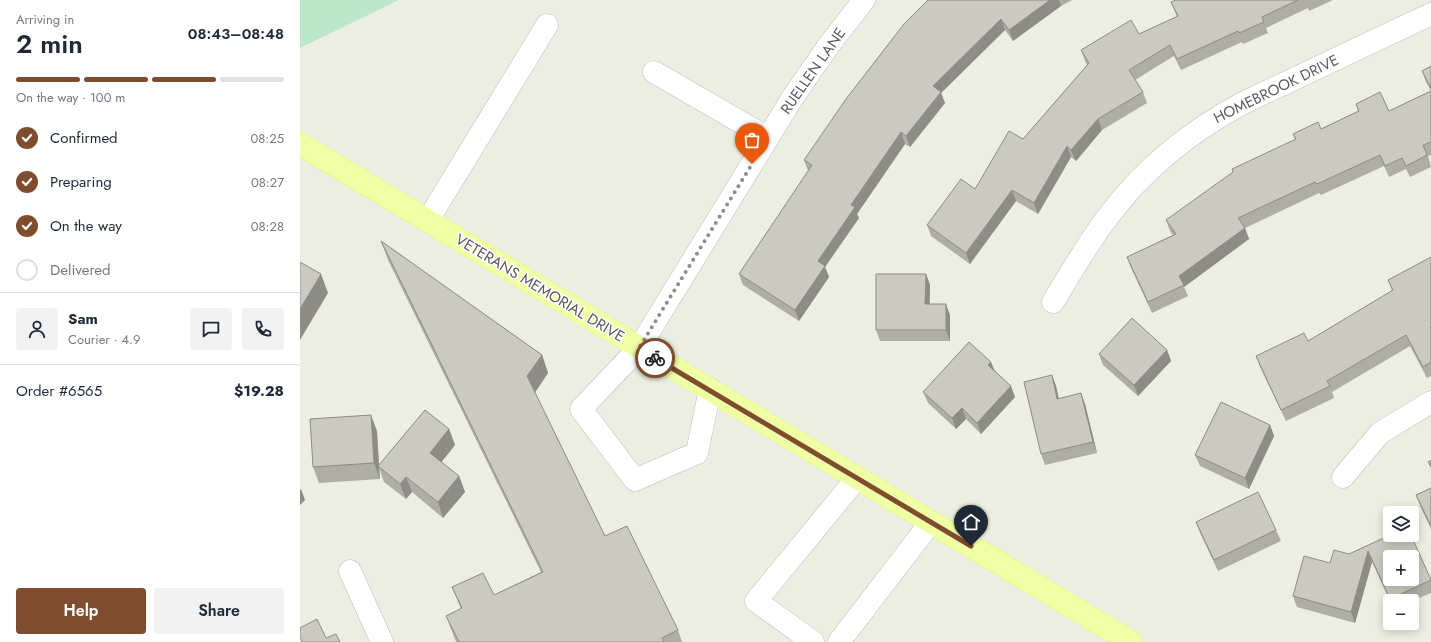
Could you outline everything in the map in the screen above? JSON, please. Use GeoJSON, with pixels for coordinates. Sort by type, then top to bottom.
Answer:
{"type":"FeatureCollection","features":[{"type":"Feature","properties":{"kind":"main road","name":"VETERANS MEMORIAL DRIVE"},"geometry":{"type":"LineString","coordinates":[[300,144],[1132,642]]}},
{"type":"Feature","properties":{"kind":"street","name":"RUELLEN LANE"},"geometry":{"type":"LineString","coordinates":[[710,390],[697,453],[635,480],[580,409],[639,348],[792,97],[829,45],[864,0]]}},
{"type":"Feature","properties":{"kind":"street","name":"HOMEBROOK DRIVE"},"geometry":{"type":"LineString","coordinates":[[1053,302],[1108,217],[1145,174],[1190,135],[1215,118],[1243,103],[1431,14]]}},
{"type":"Feature","properties":{"kind":"street"},"geometry":{"type":"LineString","coordinates":[[428,220],[547,25]]}},
{"type":"Feature","properties":{"kind":"street"},"geometry":{"type":"LineString","coordinates":[[654,72],[768,138]]}},
{"type":"Feature","properties":{"kind":"street"},"geometry":{"type":"LineString","coordinates":[[1343,477],[1380,434],[1431,402]]}},
{"type":"Feature","properties":{"kind":"street"},"geometry":{"type":"LineString","coordinates":[[813,642],[756,601],[857,478]]}},
{"type":"Feature","properties":{"kind":"street"},"geometry":{"type":"LineString","coordinates":[[839,642],[931,522]]}},
{"type":"Feature","properties":{"kind":"street"},"geometry":{"type":"LineString","coordinates":[[350,571],[382,642]]}},
{"type":"Feature","properties":{"kind":"green space"},"geometry":{"type":"Polygon","coordinates":[[[300,0],[399,0],[300,48],[300,0]]]}},
{"type":"Feature","properties":{"kind":"building"},"geometry":{"type":"Polygon","coordinates":[[[928,0],[1050,0],[1009,30],[1001,19],[933,86],[941,92],[906,136],[901,132],[851,205],[855,207],[818,261],[825,266],[795,310],[739,274],[812,165],[804,160],[846,99],[904,24],[928,0]]]}},
{"type":"Feature","properties":{"kind":"building"},"geometry":{"type":"Polygon","coordinates":[[[1176,0],[1298,0],[1262,17],[1264,22],[1239,33],[1238,31],[1177,59],[1170,45],[1129,70],[1143,92],[1098,119],[1071,150],[1067,146],[1034,203],[1012,190],[966,253],[927,225],[961,179],[975,189],[1009,131],[1023,139],[1089,63],[1081,50],[1131,20],[1139,34],[1178,16],[1171,2],[1176,0]]]}},
{"type":"Feature","properties":{"kind":"building"},"geometry":{"type":"Polygon","coordinates":[[[1431,66],[1431,88],[1422,71],[1431,66]]]}},
{"type":"Feature","properties":{"kind":"building"},"geometry":{"type":"Polygon","coordinates":[[[1431,91],[1431,142],[1423,145],[1427,155],[1406,166],[1402,158],[1385,166],[1380,155],[1317,184],[1315,182],[1238,218],[1245,228],[1179,276],[1184,285],[1148,302],[1127,257],[1176,234],[1166,220],[1233,172],[1232,169],[1296,139],[1293,134],[1318,122],[1321,129],[1359,111],[1356,104],[1380,92],[1389,111],[1431,91]]]}},
{"type":"Feature","properties":{"kind":"building"},"geometry":{"type":"Polygon","coordinates":[[[381,241],[542,355],[527,376],[605,536],[627,526],[678,630],[662,638],[664,642],[459,642],[446,616],[462,608],[452,587],[483,573],[494,595],[543,572],[381,241]]]}},
{"type":"Feature","properties":{"kind":"building"},"geometry":{"type":"Polygon","coordinates":[[[1431,257],[1431,362],[1423,367],[1406,335],[1327,381],[1330,386],[1281,410],[1256,356],[1304,333],[1308,341],[1393,290],[1388,280],[1431,257]]]}},
{"type":"Feature","properties":{"kind":"building"},"geometry":{"type":"Polygon","coordinates":[[[300,262],[321,274],[300,309],[300,262]]]}},
{"type":"Feature","properties":{"kind":"building"},"geometry":{"type":"Polygon","coordinates":[[[876,274],[926,274],[925,304],[946,304],[946,330],[876,330],[876,274]]]}},
{"type":"Feature","properties":{"kind":"building"},"geometry":{"type":"Polygon","coordinates":[[[1132,318],[1167,350],[1134,385],[1099,354],[1132,318]]]}},
{"type":"Feature","properties":{"kind":"building"},"geometry":{"type":"Polygon","coordinates":[[[969,342],[991,362],[988,365],[1011,386],[977,423],[962,408],[952,418],[923,392],[969,342]]]}},
{"type":"Feature","properties":{"kind":"building"},"geometry":{"type":"Polygon","coordinates":[[[1052,375],[1057,399],[1081,393],[1093,442],[1041,454],[1024,382],[1052,375]]]}},
{"type":"Feature","properties":{"kind":"building"},"geometry":{"type":"Polygon","coordinates":[[[1221,402],[1270,425],[1245,478],[1195,455],[1221,402]]]}},
{"type":"Feature","properties":{"kind":"building"},"geometry":{"type":"Polygon","coordinates":[[[425,410],[449,429],[430,453],[459,476],[438,502],[406,477],[400,484],[378,466],[425,410]]]}},
{"type":"Feature","properties":{"kind":"building"},"geometry":{"type":"Polygon","coordinates":[[[371,415],[374,463],[313,467],[310,419],[371,415]]]}},
{"type":"Feature","properties":{"kind":"building"},"geometry":{"type":"Polygon","coordinates":[[[1431,460],[1431,467],[1428,462],[1431,460]]]}},
{"type":"Feature","properties":{"kind":"building"},"geometry":{"type":"Polygon","coordinates":[[[1431,488],[1431,526],[1416,495],[1431,488]]]}},
{"type":"Feature","properties":{"kind":"building"},"geometry":{"type":"Polygon","coordinates":[[[1258,492],[1276,530],[1214,560],[1196,522],[1258,492]]]}},
{"type":"Feature","properties":{"kind":"building"},"geometry":{"type":"Polygon","coordinates":[[[1383,538],[1383,542],[1414,542],[1418,550],[1383,550],[1383,584],[1368,551],[1351,612],[1293,596],[1304,556],[1330,563],[1334,550],[1349,554],[1383,538]]]}},
{"type":"Feature","properties":{"kind":"building"},"geometry":{"type":"Polygon","coordinates":[[[1419,553],[1431,580],[1419,586],[1419,553]]]}},
{"type":"Feature","properties":{"kind":"building"},"geometry":{"type":"Polygon","coordinates":[[[1384,586],[1418,586],[1401,594],[1388,594],[1384,586]]]}},
{"type":"Feature","properties":{"kind":"building"},"geometry":{"type":"Polygon","coordinates":[[[317,619],[326,638],[336,634],[340,642],[302,642],[300,638],[300,628],[317,619]]]}},
{"type":"Feature","properties":{"kind":"way so far"},"geometry":{"type":"LineString","coordinates":[[655,358],[639,348],[752,164]]}},
{"type":"Feature","properties":{"kind":"route"},"geometry":{"type":"LineString","coordinates":[[655,358],[971,546]]}}]}
